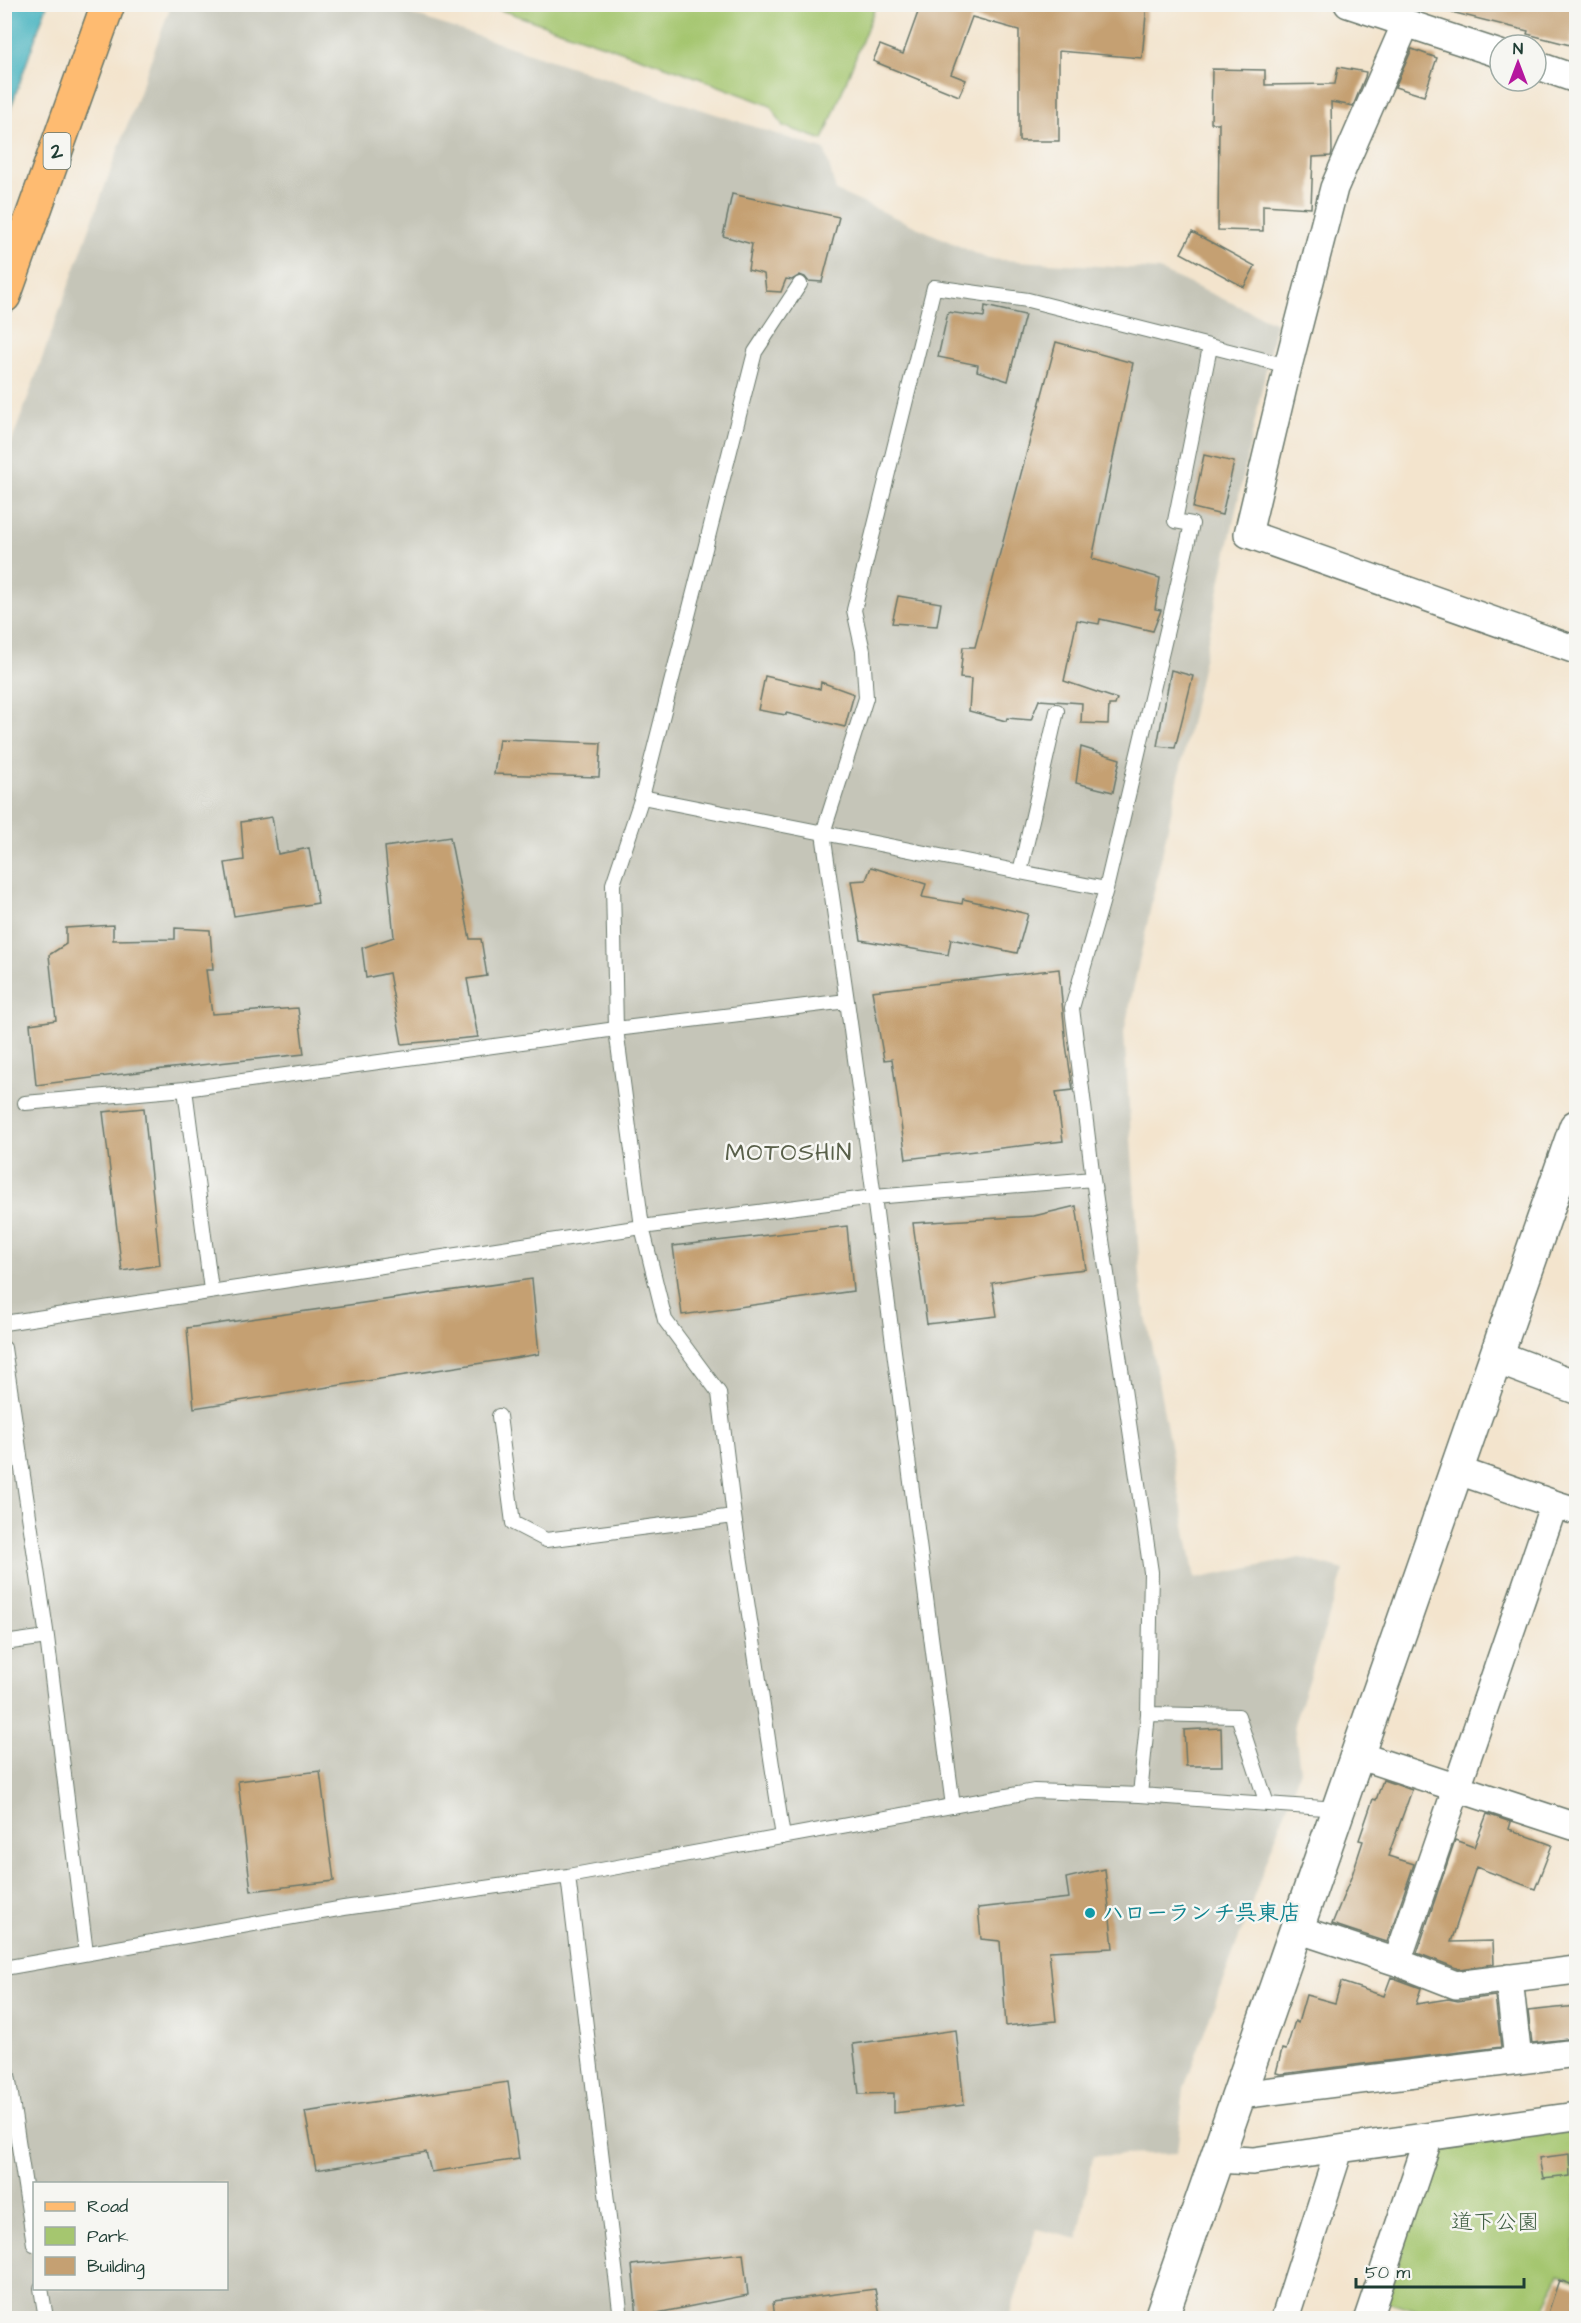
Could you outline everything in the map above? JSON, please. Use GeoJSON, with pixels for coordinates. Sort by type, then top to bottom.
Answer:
{"type":"FeatureCollection","features":[{"type":"Feature","properties":{"kind":"main road","name":"2"},"geometry":{"type":"LineString","coordinates":[[4,296],[108,4]]}},
{"type":"Feature","properties":{"kind":"street"},"geometry":{"type":"LineString","coordinates":[[1348,4],[1488,50]]}},
{"type":"Feature","properties":{"kind":"street"},"geometry":{"type":"LineString","coordinates":[[1406,23],[1334,188],[1248,534],[1576,650]]}},
{"type":"Feature","properties":{"kind":"street"},"geometry":{"type":"LineString","coordinates":[[1548,70],[1576,79]]}},
{"type":"Feature","properties":{"kind":"street"},"geometry":{"type":"LineString","coordinates":[[1161,2319],[1576,1127]]}},
{"type":"Feature","properties":{"kind":"street"},"geometry":{"type":"LineString","coordinates":[[1496,1357],[1576,1387]]}},
{"type":"Feature","properties":{"kind":"street"},"geometry":{"type":"LineString","coordinates":[[1397,1962],[1458,1788],[1565,1508],[1456,1470]]}},
{"type":"Feature","properties":{"kind":"street"},"geometry":{"type":"LineString","coordinates":[[1357,1755],[1576,1827]]}},
{"type":"Feature","properties":{"kind":"street"},"geometry":{"type":"LineString","coordinates":[[1296,1929],[1397,1962],[1456,1985],[1576,1970]]}},
{"type":"Feature","properties":{"kind":"street"},"geometry":{"type":"LineString","coordinates":[[1509,1978],[1518,2060]]}},
{"type":"Feature","properties":{"kind":"street"},"geometry":{"type":"LineString","coordinates":[[1240,2095],[1576,2053]]}},
{"type":"Feature","properties":{"kind":"street"},"geometry":{"type":"LineString","coordinates":[[1216,2158],[1253,2161],[1576,2116]]}},
{"type":"Feature","properties":{"kind":"street"},"geometry":{"type":"LineString","coordinates":[[1368,2319],[1430,2137]]}},
{"type":"Feature","properties":{"kind":"street"},"geometry":{"type":"LineString","coordinates":[[1285,2319],[1339,2150]]}},
{"type":"Feature","properties":{"kind":"lane"},"geometry":{"type":"LineString","coordinates":[[783,1837],[734,1516],[719,1393],[665,1320],[642,1227],[616,1029],[613,884],[642,797],[755,352],[800,284]]}},
{"type":"Feature","properties":{"kind":"lane"},"geometry":{"type":"LineString","coordinates":[[953,1806],[874,1197],[823,833],[866,698],[863,651],[854,610],[934,287],[1028,300],[1288,366]]}},
{"type":"Feature","properties":{"kind":"lane"},"geometry":{"type":"LineString","coordinates":[[1140,1795],[1148,1714],[1151,1572],[1093,1179],[1072,1008],[1106,889],[1192,524],[1175,521],[1210,347]]}},
{"type":"Feature","properties":{"kind":"lane"},"geometry":{"type":"LineString","coordinates":[[1020,872],[1057,711]]}},
{"type":"Feature","properties":{"kind":"lane"},"geometry":{"type":"LineString","coordinates":[[642,797],[1106,889]]}},
{"type":"Feature","properties":{"kind":"lane"},"geometry":{"type":"LineString","coordinates":[[25,1103],[185,1089],[616,1029],[847,1001]]}},
{"type":"Feature","properties":{"kind":"lane"},"geometry":{"type":"LineString","coordinates":[[185,1089],[211,1290]]}},
{"type":"Feature","properties":{"kind":"lane"},"geometry":{"type":"LineString","coordinates":[[4,1323],[211,1290],[642,1227],[874,1197],[1093,1179]]}},
{"type":"Feature","properties":{"kind":"lane"},"geometry":{"type":"LineString","coordinates":[[4,1348],[10,1419],[48,1637],[86,1953]]}},
{"type":"Feature","properties":{"kind":"lane"},"geometry":{"type":"LineString","coordinates":[[499,1416],[513,1522],[546,1540],[734,1516]]}},
{"type":"Feature","properties":{"kind":"lane"},"geometry":{"type":"LineString","coordinates":[[4,1643],[48,1637]]}},
{"type":"Feature","properties":{"kind":"lane"},"geometry":{"type":"LineString","coordinates":[[1148,1714],[1238,1716],[1267,1804]]}},
{"type":"Feature","properties":{"kind":"lane"},"geometry":{"type":"LineString","coordinates":[[4,1968],[344,1908],[568,1876],[1034,1791],[1140,1795],[1338,1809]]}},
{"type":"Feature","properties":{"kind":"lane"},"geometry":{"type":"LineString","coordinates":[[568,1876],[621,2319]]}},
{"type":"Feature","properties":{"kind":"lane"},"geometry":{"type":"LineString","coordinates":[[4,2049],[33,2238]]}},
{"type":"Feature","properties":{"kind":"lane"},"geometry":{"type":"LineString","coordinates":[[41,2290],[46,2319]]}},
{"type":"Feature","properties":{"kind":"shaded area"},"geometry":{"type":"Polygon","coordinates":[[[171,5],[383,5],[825,150],[836,191],[988,259],[1159,270],[1276,323],[1124,1032],[1141,1290],[1195,1579],[1300,1558],[1344,1570],[1294,1724],[1300,1770],[1184,2088],[1177,2153],[1093,2156],[1078,2239],[1036,2229],[1009,2318],[5,2318],[4,463],[171,5]]]}},
{"type":"Feature","properties":{"kind":"green space"},"geometry":{"type":"Polygon","coordinates":[[[486,5],[876,5],[823,140],[783,126],[771,106],[683,72],[486,5]]]}},
{"type":"Feature","properties":{"kind":"green space","name":"道下公園"},"geometry":{"type":"Polygon","coordinates":[[[1576,2129],[1576,2280],[1559,2274],[1541,2318],[1441,2318],[1387,2301],[1432,2148],[1576,2129]]]}},
{"type":"Feature","properties":{"kind":"water"},"geometry":{"type":"Polygon","coordinates":[[[4,5],[47,5],[5,124],[4,5]]]}},
{"type":"Feature","properties":{"kind":"building"},"geometry":{"type":"Polygon","coordinates":[[[921,4],[1147,4],[1142,58],[1059,51],[1059,141],[1019,141],[1019,30],[972,17],[951,74],[966,80],[959,96],[873,61],[880,45],[903,54],[921,4]]]}},
{"type":"Feature","properties":{"kind":"building"},"geometry":{"type":"Polygon","coordinates":[[[1448,4],[1576,4],[1576,18],[1570,45],[1548,39],[1548,33],[1527,33],[1528,31],[1447,11],[1448,4]]]}},
{"type":"Feature","properties":{"kind":"building"},"geometry":{"type":"Polygon","coordinates":[[[1412,49],[1437,58],[1424,96],[1395,87],[1412,49]]]}},
{"type":"Feature","properties":{"kind":"building"},"geometry":{"type":"Polygon","coordinates":[[[1338,67],[1366,72],[1353,106],[1331,102],[1332,152],[1331,156],[1313,157],[1311,208],[1263,205],[1263,231],[1218,230],[1219,123],[1211,123],[1212,69],[1265,70],[1265,85],[1335,84],[1338,67]]]}},
{"type":"Feature","properties":{"kind":"building"},"geometry":{"type":"Polygon","coordinates":[[[732,194],[839,217],[822,282],[808,281],[800,275],[792,280],[786,279],[781,292],[766,291],[764,274],[748,270],[752,244],[723,236],[732,194]]]}},
{"type":"Feature","properties":{"kind":"building"},"geometry":{"type":"Polygon","coordinates":[[[1192,232],[1255,266],[1244,287],[1181,253],[1192,232]]]}},
{"type":"Feature","properties":{"kind":"building"},"geometry":{"type":"Polygon","coordinates":[[[985,306],[1025,315],[1008,381],[977,371],[978,365],[938,357],[948,312],[984,317],[985,306]]]}},
{"type":"Feature","properties":{"kind":"building"},"geometry":{"type":"Polygon","coordinates":[[[1056,342],[1133,363],[1092,559],[1160,578],[1155,609],[1161,610],[1153,631],[1100,619],[1099,624],[1077,620],[1064,681],[1117,699],[1115,705],[1109,705],[1108,724],[1081,723],[1082,703],[1039,700],[1031,720],[1007,718],[1006,721],[969,711],[971,679],[960,678],[963,647],[975,647],[1056,342]]]}},
{"type":"Feature","properties":{"kind":"building"},"geometry":{"type":"Polygon","coordinates":[[[1204,455],[1234,462],[1222,515],[1193,508],[1204,455]]]}},
{"type":"Feature","properties":{"kind":"building"},"geometry":{"type":"Polygon","coordinates":[[[898,596],[941,603],[937,626],[892,623],[898,596]]]}},
{"type":"Feature","properties":{"kind":"building"},"geometry":{"type":"Polygon","coordinates":[[[1171,670],[1193,676],[1175,748],[1157,746],[1171,670]]]}},
{"type":"Feature","properties":{"kind":"building"},"geometry":{"type":"Polygon","coordinates":[[[765,676],[820,689],[821,682],[854,694],[845,727],[786,713],[786,715],[758,710],[765,676]]]}},
{"type":"Feature","properties":{"kind":"building"},"geometry":{"type":"Polygon","coordinates":[[[499,739],[601,743],[599,777],[494,774],[499,739]]]}},
{"type":"Feature","properties":{"kind":"building"},"geometry":{"type":"Polygon","coordinates":[[[1081,747],[1120,759],[1113,792],[1076,783],[1081,747]]]}},
{"type":"Feature","properties":{"kind":"building"},"geometry":{"type":"Polygon","coordinates":[[[272,817],[278,854],[309,848],[318,903],[234,916],[225,863],[244,860],[241,822],[272,817]]]}},
{"type":"Feature","properties":{"kind":"building"},"geometry":{"type":"Polygon","coordinates":[[[450,837],[470,939],[481,939],[487,976],[467,979],[478,1037],[402,1044],[389,973],[366,978],[362,948],[394,937],[385,847],[450,837]]]}},
{"type":"Feature","properties":{"kind":"building"},"geometry":{"type":"Polygon","coordinates":[[[871,867],[926,884],[922,897],[962,904],[963,899],[1028,914],[1017,953],[951,939],[948,955],[861,940],[851,881],[866,880],[871,867]]]}},
{"type":"Feature","properties":{"kind":"building"},"geometry":{"type":"Polygon","coordinates":[[[113,925],[113,940],[175,939],[175,928],[210,930],[213,970],[206,970],[212,1014],[298,1008],[304,1054],[36,1085],[30,1024],[56,1020],[49,955],[66,944],[66,928],[113,925]]]}},
{"type":"Feature","properties":{"kind":"building"},"geometry":{"type":"Polygon","coordinates":[[[1059,969],[1073,1090],[1056,1092],[1063,1141],[906,1159],[892,1059],[884,1060],[872,991],[1059,969]]]}},
{"type":"Feature","properties":{"kind":"building"},"geometry":{"type":"Polygon","coordinates":[[[144,1108],[160,1265],[122,1271],[103,1112],[144,1108]]]}},
{"type":"Feature","properties":{"kind":"building"},"geometry":{"type":"Polygon","coordinates":[[[1076,1206],[1086,1269],[1039,1274],[992,1283],[997,1316],[927,1324],[913,1223],[1034,1216],[1076,1206]]]}},
{"type":"Feature","properties":{"kind":"building"},"geometry":{"type":"Polygon","coordinates":[[[847,1226],[853,1291],[682,1315],[673,1246],[847,1226]]]}},
{"type":"Feature","properties":{"kind":"building"},"geometry":{"type":"Polygon","coordinates":[[[532,1279],[539,1354],[194,1408],[187,1328],[532,1279]]]}},
{"type":"Feature","properties":{"kind":"building"},"geometry":{"type":"Polygon","coordinates":[[[1221,1728],[1222,1766],[1186,1766],[1184,1730],[1221,1728]]]}},
{"type":"Feature","properties":{"kind":"building"},"geometry":{"type":"Polygon","coordinates":[[[320,1771],[334,1881],[251,1891],[238,1781],[320,1771]]]}},
{"type":"Feature","properties":{"kind":"building"},"geometry":{"type":"Polygon","coordinates":[[[1383,1780],[1412,1790],[1388,1856],[1414,1864],[1387,1942],[1332,1924],[1352,1875],[1363,1841],[1359,1840],[1373,1799],[1376,1800],[1383,1780]]]}},
{"type":"Feature","properties":{"kind":"building"},"geometry":{"type":"Polygon","coordinates":[[[1487,1814],[1511,1822],[1509,1829],[1552,1845],[1535,1889],[1476,1867],[1451,1942],[1493,1941],[1494,1964],[1459,1969],[1417,1953],[1455,1840],[1474,1847],[1487,1814]]]}},
{"type":"Feature","properties":{"kind":"building"},"geometry":{"type":"Polygon","coordinates":[[[1105,1869],[1113,1948],[1049,1951],[1056,2021],[1006,2026],[1000,1941],[981,1939],[978,1908],[1069,1898],[1066,1878],[1105,1869]]]}},
{"type":"Feature","properties":{"kind":"building"},"geometry":{"type":"Polygon","coordinates":[[[1391,1977],[1421,1988],[1416,2004],[1495,1996],[1501,2047],[1276,2073],[1282,2049],[1286,2050],[1295,2021],[1298,2023],[1306,1995],[1335,2003],[1341,1982],[1384,1996],[1391,1977]]]}},
{"type":"Feature","properties":{"kind":"building"},"geometry":{"type":"Polygon","coordinates":[[[1576,2006],[1576,2038],[1532,2043],[1528,2011],[1576,2006]]]}},
{"type":"Feature","properties":{"kind":"building"},"geometry":{"type":"Polygon","coordinates":[[[956,2030],[964,2105],[894,2113],[894,2093],[859,2094],[853,2044],[956,2030]]]}},
{"type":"Feature","properties":{"kind":"building"},"geometry":{"type":"Polygon","coordinates":[[[508,2082],[519,2159],[431,2172],[426,2152],[316,2170],[305,2112],[508,2082]]]}},
{"type":"Feature","properties":{"kind":"building"},"geometry":{"type":"Polygon","coordinates":[[[1569,2154],[1570,2176],[1543,2179],[1539,2158],[1569,2154]]]}},
{"type":"Feature","properties":{"kind":"building"},"geometry":{"type":"Polygon","coordinates":[[[743,2253],[748,2295],[637,2317],[632,2265],[743,2253]]]}},
{"type":"Feature","properties":{"kind":"building"},"geometry":{"type":"Polygon","coordinates":[[[1559,2280],[1576,2286],[1576,2319],[1546,2319],[1559,2280]]]}},
{"type":"Feature","properties":{"kind":"building"},"geometry":{"type":"Polygon","coordinates":[[[875,2289],[881,2319],[775,2319],[773,2302],[875,2289]]]}},
{"type":"Feature","properties":{"kind":"place","name":"ハローランチ呉東店"},"geometry":{"type":"Point","coordinates":[1090,1913]}},
{"type":"Feature","properties":{"kind":"district","name":"MOTOSHIN"},"geometry":{"type":"Point","coordinates":[789,1153]}}]}
